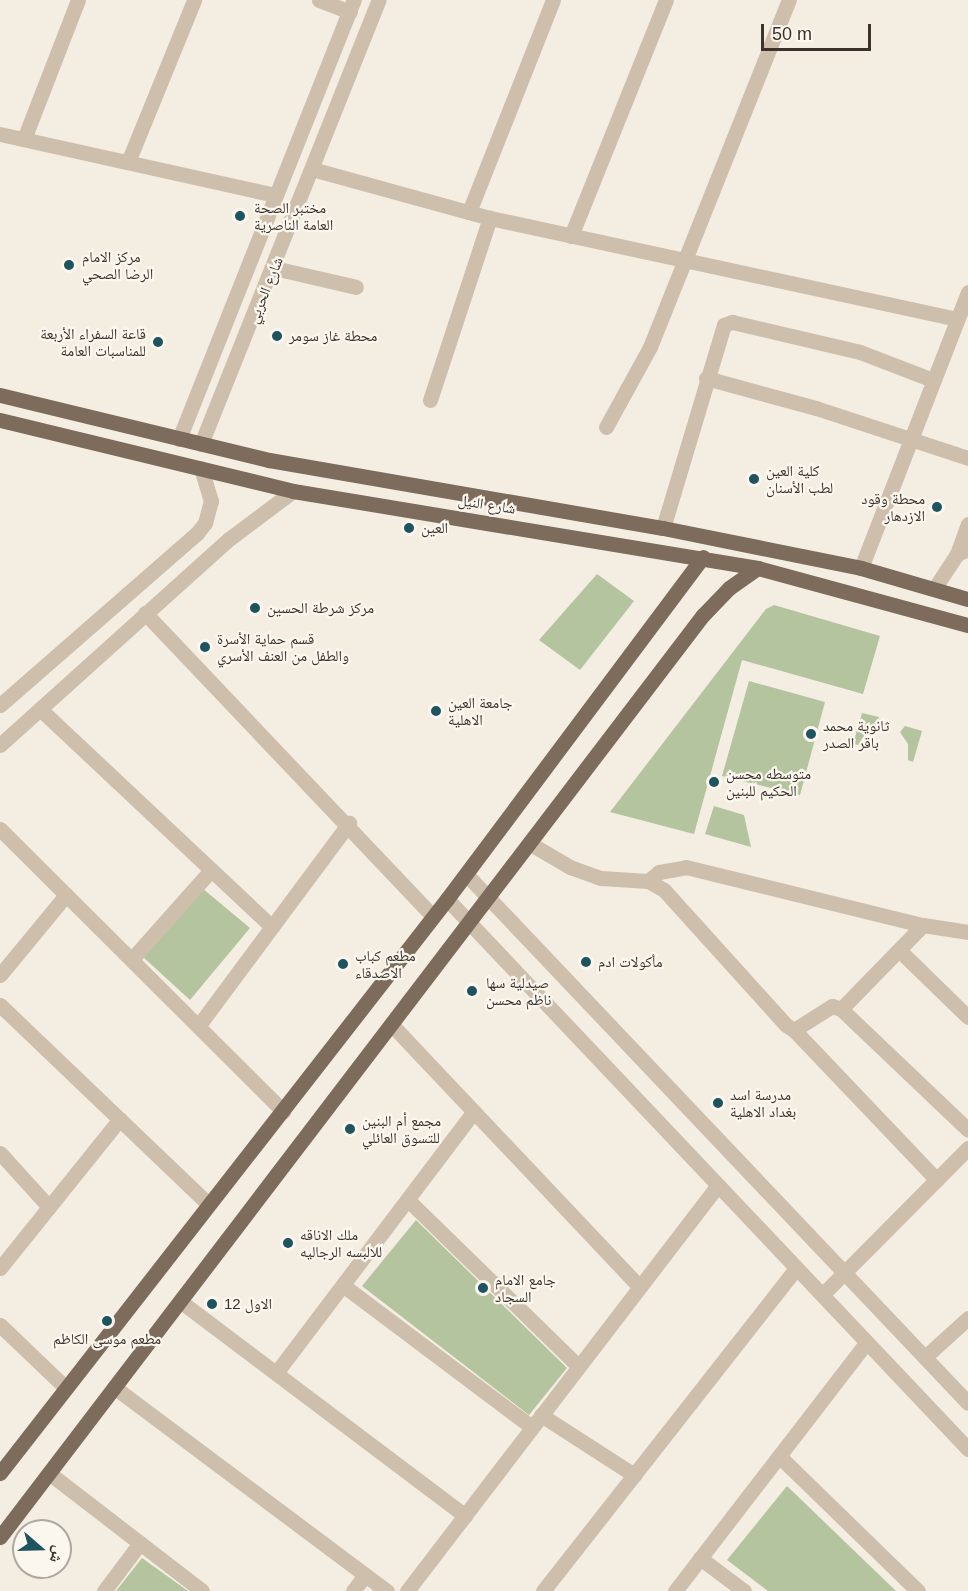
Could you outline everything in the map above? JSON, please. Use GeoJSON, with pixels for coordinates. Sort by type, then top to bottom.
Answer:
{"type":"FeatureCollection","features":[{"type":"Feature","properties":{"kind":"main road"},"geometry":{"type":"LineString","coordinates":[[0,395],[201,444],[452,494],[663,528],[861,568],[968,599]]}},
{"type":"Feature","properties":{"kind":"main road","name":"شارع النيل"},"geometry":{"type":"LineString","coordinates":[[0,420],[293,491],[703,557],[758,568],[968,625]]}},
{"type":"Feature","properties":{"kind":"main road"},"geometry":{"type":"LineString","coordinates":[[0,1473],[447,899],[703,557]]}},
{"type":"Feature","properties":{"kind":"main road"},"geometry":{"type":"LineString","coordinates":[[0,1537],[715,601],[758,568]]}},
{"type":"Feature","properties":{"kind":"street"},"geometry":{"type":"LineString","coordinates":[[24,139],[78,0]]}},
{"type":"Feature","properties":{"kind":"street"},"geometry":{"type":"LineString","coordinates":[[128,162],[194,0]]}},
{"type":"Feature","properties":{"kind":"street"},"geometry":{"type":"LineString","coordinates":[[319,0],[352,6]]}},
{"type":"Feature","properties":{"kind":"street","name":"شارع الحربي"},"geometry":{"type":"LineString","coordinates":[[201,444],[274,268],[379,0]]}},
{"type":"Feature","properties":{"kind":"street"},"geometry":{"type":"LineString","coordinates":[[469,212],[554,0]]}},
{"type":"Feature","properties":{"kind":"street"},"geometry":{"type":"LineString","coordinates":[[571,236],[666,0]]}},
{"type":"Feature","properties":{"kind":"street"},"geometry":{"type":"LineString","coordinates":[[606,427],[631,387],[687,259],[789,0]]}},
{"type":"Feature","properties":{"kind":"street","name":"شارع الحربي"},"geometry":{"type":"LineString","coordinates":[[179,439],[352,6]]}},
{"type":"Feature","properties":{"kind":"street"},"geometry":{"type":"LineString","coordinates":[[0,134],[275,195]]}},
{"type":"Feature","properties":{"kind":"street"},"geometry":{"type":"LineString","coordinates":[[312,169],[490,218],[957,319]]}},
{"type":"Feature","properties":{"kind":"street"},"geometry":{"type":"LineString","coordinates":[[430,400],[490,218]]}},
{"type":"Feature","properties":{"kind":"street"},"geometry":{"type":"LineString","coordinates":[[274,268],[356,287]]}},
{"type":"Feature","properties":{"kind":"street"},"geometry":{"type":"LineString","coordinates":[[861,568],[968,292]]}},
{"type":"Feature","properties":{"kind":"street"},"geometry":{"type":"LineString","coordinates":[[663,528],[719,332],[723,325],[732,322],[860,352],[933,380]]}},
{"type":"Feature","properties":{"kind":"street"},"geometry":{"type":"LineString","coordinates":[[706,378],[816,408],[910,441],[968,458]]}},
{"type":"Feature","properties":{"kind":"street"},"geometry":{"type":"LineString","coordinates":[[190,411],[198,422],[211,420]]}},
{"type":"Feature","properties":{"kind":"street"},"geometry":{"type":"LineString","coordinates":[[0,705],[197,533],[205,523],[211,501],[201,469]]}},
{"type":"Feature","properties":{"kind":"street"},"geometry":{"type":"LineString","coordinates":[[0,746],[144,613],[262,512],[293,491]]}},
{"type":"Feature","properties":{"kind":"street"},"geometry":{"type":"LineString","coordinates":[[934,590],[962,552],[968,524]]}},
{"type":"Feature","properties":{"kind":"street"},"geometry":{"type":"LineString","coordinates":[[144,613],[349,823],[433,916]]}},
{"type":"Feature","properties":{"kind":"street"},"geometry":{"type":"LineString","coordinates":[[40,709],[272,927]]}},
{"type":"Feature","properties":{"kind":"street"},"geometry":{"type":"LineString","coordinates":[[199,1025],[349,823]]}},
{"type":"Feature","properties":{"kind":"street"},"geometry":{"type":"LineString","coordinates":[[0,829],[283,1111]]}},
{"type":"Feature","properties":{"kind":"street"},"geometry":{"type":"LineString","coordinates":[[529,843],[570,867],[601,878],[648,881],[664,890],[936,1180]]}},
{"type":"Feature","properties":{"kind":"street"},"geometry":{"type":"LineString","coordinates":[[648,881],[659,872],[686,867],[923,925],[968,932]]}},
{"type":"Feature","properties":{"kind":"street"},"geometry":{"type":"LineString","coordinates":[[132,959],[211,870]]}},
{"type":"Feature","properties":{"kind":"street"},"geometry":{"type":"LineString","coordinates":[[466,874],[968,1403]]}},
{"type":"Feature","properties":{"kind":"street"},"geometry":{"type":"LineString","coordinates":[[0,975],[66,895]]}},
{"type":"Feature","properties":{"kind":"street"},"geometry":{"type":"LineString","coordinates":[[447,899],[968,1449]]}},
{"type":"Feature","properties":{"kind":"street"},"geometry":{"type":"LineString","coordinates":[[840,1009],[923,925]]}},
{"type":"Feature","properties":{"kind":"street"},"geometry":{"type":"LineString","coordinates":[[899,950],[968,1017]]}},
{"type":"Feature","properties":{"kind":"street"},"geometry":{"type":"LineString","coordinates":[[0,1005],[208,1204]]}},
{"type":"Feature","properties":{"kind":"street"},"geometry":{"type":"LineString","coordinates":[[794,1030],[832,1006],[840,1009],[968,1130]]}},
{"type":"Feature","properties":{"kind":"street"},"geometry":{"type":"LineString","coordinates":[[391,1023],[640,1287]]}},
{"type":"Feature","properties":{"kind":"street"},"geometry":{"type":"LineString","coordinates":[[276,1373],[409,1201],[474,1112]]}},
{"type":"Feature","properties":{"kind":"street"},"geometry":{"type":"LineString","coordinates":[[0,1268],[120,1119]]}},
{"type":"Feature","properties":{"kind":"street"},"geometry":{"type":"LineString","coordinates":[[823,1294],[968,1148]]}},
{"type":"Feature","properties":{"kind":"street"},"geometry":{"type":"LineString","coordinates":[[0,1153],[50,1207]]}},
{"type":"Feature","properties":{"kind":"street"},"geometry":{"type":"LineString","coordinates":[[407,1591],[718,1185]]}},
{"type":"Feature","properties":{"kind":"street"},"geometry":{"type":"LineString","coordinates":[[409,1201],[578,1366]]}},
{"type":"Feature","properties":{"kind":"street"},"geometry":{"type":"LineString","coordinates":[[551,1588],[633,1475],[796,1268]]}},
{"type":"Feature","properties":{"kind":"street"},"geometry":{"type":"LineString","coordinates":[[344,1286],[536,1421],[633,1475]]}},
{"type":"Feature","properties":{"kind":"street"},"geometry":{"type":"LineString","coordinates":[[180,1301],[465,1516]]}},
{"type":"Feature","properties":{"kind":"street"},"geometry":{"type":"LineString","coordinates":[[925,1357],[968,1318]]}},
{"type":"Feature","properties":{"kind":"street"},"geometry":{"type":"LineString","coordinates":[[0,1324],[66,1388]]}},
{"type":"Feature","properties":{"kind":"street"},"geometry":{"type":"LineString","coordinates":[[675,1591],[867,1342]]}},
{"type":"Feature","properties":{"kind":"street"},"geometry":{"type":"LineString","coordinates":[[114,1387],[387,1591]]}},
{"type":"Feature","properties":{"kind":"street"},"geometry":{"type":"LineString","coordinates":[[779,1456],[918,1591]]}},
{"type":"Feature","properties":{"kind":"street"},"geometry":{"type":"LineString","coordinates":[[49,1473],[202,1591]]}},
{"type":"Feature","properties":{"kind":"street"},"geometry":{"type":"LineString","coordinates":[[104,1591],[140,1543]]}},
{"type":"Feature","properties":{"kind":"street"},"geometry":{"type":"LineString","coordinates":[[700,1558],[744,1591]]}},
{"type":"Feature","properties":{"kind":"street"},"geometry":{"type":"LineString","coordinates":[[353,1591],[365,1575]]}},
{"type":"Feature","properties":{"kind":"green space"},"geometry":{"type":"Polygon","coordinates":[[[597,574],[634,601],[580,670],[539,640],[597,574]]]}},
{"type":"Feature","properties":{"kind":"green space"},"geometry":{"type":"Polygon","coordinates":[[[774,605],[880,636],[863,694],[742,660],[694,834],[610,812],[766,609],[774,605]]]}},
{"type":"Feature","properties":{"kind":"green space"},"geometry":{"type":"Polygon","coordinates":[[[749,681],[825,702],[800,795],[722,776],[749,681]]]}},
{"type":"Feature","properties":{"kind":"green space"},"geometry":{"type":"Polygon","coordinates":[[[862,713],[879,717],[880,725],[867,731],[858,745],[853,744],[862,713]]]}},
{"type":"Feature","properties":{"kind":"green space"},"geometry":{"type":"Polygon","coordinates":[[[905,726],[922,731],[913,762],[908,760],[908,744],[900,732],[905,726]]]}},
{"type":"Feature","properties":{"kind":"green space"},"geometry":{"type":"Polygon","coordinates":[[[714,806],[744,815],[751,847],[705,834],[714,806]]]}},
{"type":"Feature","properties":{"kind":"green space"},"geometry":{"type":"Polygon","coordinates":[[[202,888],[250,928],[190,1000],[142,956],[202,888]]]}},
{"type":"Feature","properties":{"kind":"green space"},"geometry":{"type":"Polygon","coordinates":[[[416,1220],[567,1368],[529,1415],[362,1286],[416,1220]]]}},
{"type":"Feature","properties":{"kind":"green space"},"geometry":{"type":"Polygon","coordinates":[[[787,1486],[896,1591],[768,1591],[727,1560],[787,1486]]]}},
{"type":"Feature","properties":{"kind":"green space"},"geometry":{"type":"Polygon","coordinates":[[[142,1558],[188,1591],[116,1591],[142,1558]]]}},
{"type":"Feature","properties":{"kind":"place","name":"مختبر الصحة العامة الناصرية"},"geometry":{"type":"Point","coordinates":[240,216]}},
{"type":"Feature","properties":{"kind":"place","name":"مركز الامام الرضا الصحي"},"geometry":{"type":"Point","coordinates":[69,265]}},
{"type":"Feature","properties":{"kind":"place","name":"محطة غاز سومر"},"geometry":{"type":"Point","coordinates":[277,336]}},
{"type":"Feature","properties":{"kind":"place","name":"قاعة السفراء الأربعة للمناسبات العامة"},"geometry":{"type":"Point","coordinates":[158,342]}},
{"type":"Feature","properties":{"kind":"place","name":"كلية العين لطب الأسنان"},"geometry":{"type":"Point","coordinates":[754,479]}},
{"type":"Feature","properties":{"kind":"place","name":"محطة وقود الازدهار"},"geometry":{"type":"Point","coordinates":[937,507]}},
{"type":"Feature","properties":{"kind":"place","name":"العين"},"geometry":{"type":"Point","coordinates":[409,528]}},
{"type":"Feature","properties":{"kind":"place","name":"مركز شرطة الحسين"},"geometry":{"type":"Point","coordinates":[255,608]}},
{"type":"Feature","properties":{"kind":"place","name":"قسم حماية الأسرة والطفل من العنف الأسري"},"geometry":{"type":"Point","coordinates":[205,647]}},
{"type":"Feature","properties":{"kind":"place","name":"جامعة العين الاهلية"},"geometry":{"type":"Point","coordinates":[436,711]}},
{"type":"Feature","properties":{"kind":"place","name":"ثانوية محمد باقر الصدر"},"geometry":{"type":"Point","coordinates":[811,734]}},
{"type":"Feature","properties":{"kind":"place","name":"متوسطه محسن الحكيم للبنين"},"geometry":{"type":"Point","coordinates":[714,782]}},
{"type":"Feature","properties":{"kind":"place","name":"مأكولات ادم"},"geometry":{"type":"Point","coordinates":[586,962]}},
{"type":"Feature","properties":{"kind":"place","name":"مطعم كباب الاصدقاء"},"geometry":{"type":"Point","coordinates":[343,964]}},
{"type":"Feature","properties":{"kind":"place","name":"صيدلية سها ناظم محسن"},"geometry":{"type":"Point","coordinates":[472,991]}},
{"type":"Feature","properties":{"kind":"place","name":"مدرسة اسد بغداد الاهلية"},"geometry":{"type":"Point","coordinates":[718,1103]}},
{"type":"Feature","properties":{"kind":"place","name":"مجمع أم البنين للتسوق العائلي"},"geometry":{"type":"Point","coordinates":[350,1129]}},
{"type":"Feature","properties":{"kind":"place","name":"ملك الاناقه للالبسه الرجاليه"},"geometry":{"type":"Point","coordinates":[288,1243]}},
{"type":"Feature","properties":{"kind":"place","name":"جامع الامام السجاد"},"geometry":{"type":"Point","coordinates":[483,1288]}},
{"type":"Feature","properties":{"kind":"place","name":"الاول 12"},"geometry":{"type":"Point","coordinates":[212,1304]}},
{"type":"Feature","properties":{"kind":"place","name":"مطعم موسى الكاظم"},"geometry":{"type":"Point","coordinates":[107,1321]}}]}
